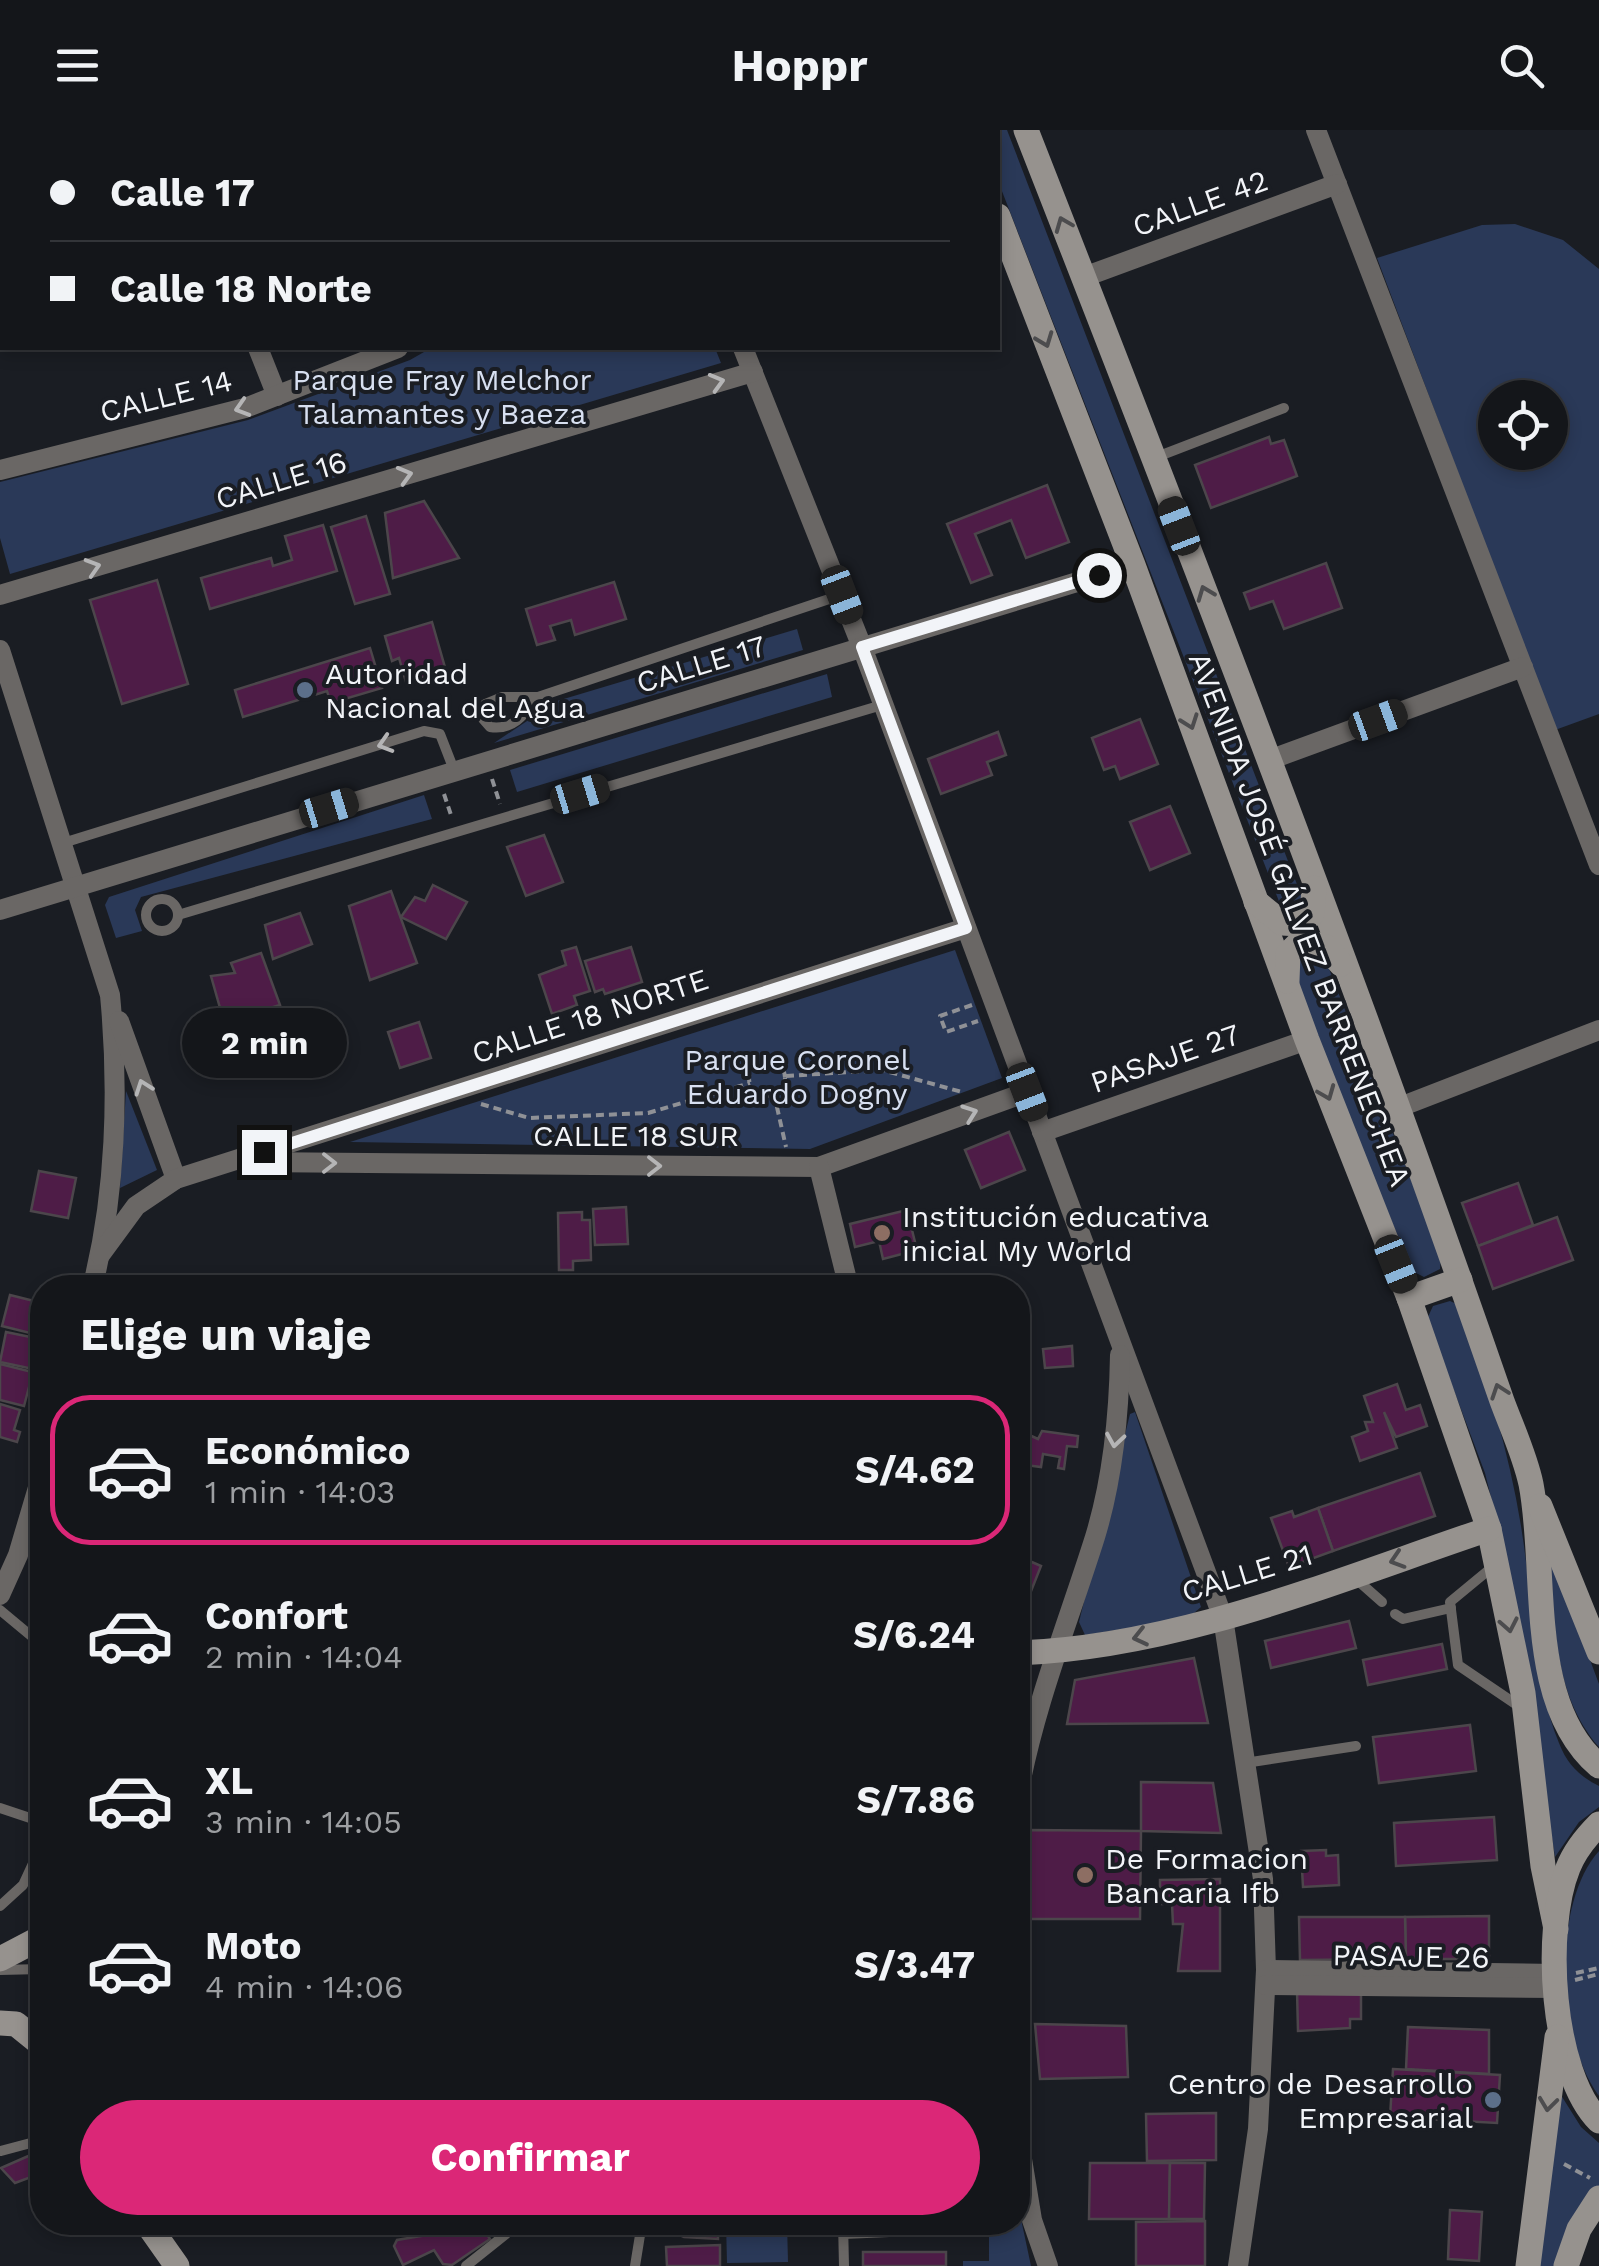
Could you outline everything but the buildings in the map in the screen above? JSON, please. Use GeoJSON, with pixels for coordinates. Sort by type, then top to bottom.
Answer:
{"type":"FeatureCollection","features":[{"type":"Feature","properties":{"kind":"main road","name":"AVENIDA JOSÉ GÁLVEZ BARRENECHEA"},"geometry":{"type":"LineString","coordinates":[[1026,130],[1400,1107],[1531,1483],[1543,1626],[1558,1706],[1570,1733],[1599,1766]]}},
{"type":"Feature","properties":{"kind":"main road","name":"AVENIDA JOSÉ GÁLVEZ BARRENECHEA"},"geometry":{"type":"LineString","coordinates":[[1000,221],[1133,565],[1307,1040],[1409,1298],[1490,1529],[1525,1711],[1547,1890],[1556,1929]]}},
{"type":"Feature","properties":{"kind":"main road"},"geometry":{"type":"LineString","coordinates":[[1256,902],[1282,923],[1299,924],[1312,914],[1314,888]]}},
{"type":"Feature","properties":{"kind":"main road"},"geometry":{"type":"LineString","coordinates":[[1288,988],[1288,954],[1302,940],[1326,947],[1348,971]]}},
{"type":"Feature","properties":{"kind":"main road"},"geometry":{"type":"LineString","coordinates":[[1409,1298],[1460,1280]]}},
{"type":"Feature","properties":{"kind":"main road"},"geometry":{"type":"LineString","coordinates":[[1531,1483],[1599,1652]]}},
{"type":"Feature","properties":{"kind":"main road","name":"CALLE 21"},"geometry":{"type":"LineString","coordinates":[[1030,1653],[1056,1652],[1223,1618],[1490,1529]]}},
{"type":"Feature","properties":{"kind":"main road"},"geometry":{"type":"LineString","coordinates":[[1528,2266],[1557,1989],[1556,1929],[1568,1868],[1582,1842],[1599,1824]]}},
{"type":"Feature","properties":{"kind":"main road"},"geometry":{"type":"LineString","coordinates":[[0,1959],[30,1943]]}},
{"type":"Feature","properties":{"kind":"main road"},"geometry":{"type":"LineString","coordinates":[[1557,1989],[1573,2079],[1599,2121]]}},
{"type":"Feature","properties":{"kind":"main road"},"geometry":{"type":"LineString","coordinates":[[8,2024],[30,2038]]}},
{"type":"Feature","properties":{"kind":"main road"},"geometry":{"type":"LineString","coordinates":[[1566,2266],[1595,2189]]}},
{"type":"Feature","properties":{"kind":"main road"},"geometry":{"type":"LineString","coordinates":[[155,2235],[177,2266]]}},
{"type":"Feature","properties":{"kind":"street"},"geometry":{"type":"LineString","coordinates":[[1316,130],[1599,865]]}},
{"type":"Feature","properties":{"kind":"street","name":"CALLE 42"},"geometry":{"type":"LineString","coordinates":[[1084,277],[1337,184]]}},
{"type":"Feature","properties":{"kind":"street"},"geometry":{"type":"LineString","coordinates":[[259,350],[277,396]]}},
{"type":"Feature","properties":{"kind":"street","name":"CALLE 14"},"geometry":{"type":"LineString","coordinates":[[0,470],[245,408],[393,350]]}},
{"type":"Feature","properties":{"kind":"street"},"geometry":{"type":"LineString","coordinates":[[744,350],[862,647],[1223,1618],[1263,1879],[1266,1978],[1258,2130],[1238,2266]]}},
{"type":"Feature","properties":{"kind":"street","name":"CALLE 16"},"geometry":{"type":"LineString","coordinates":[[0,595],[752,372]]}},
{"type":"Feature","properties":{"kind":"street","name":"CALLE 17"},"geometry":{"type":"LineString","coordinates":[[0,910],[1133,565]]}},
{"type":"Feature","properties":{"kind":"street"},"geometry":{"type":"LineString","coordinates":[[0,650],[110,995],[176,1179]]}},
{"type":"Feature","properties":{"kind":"street"},"geometry":{"type":"LineString","coordinates":[[1269,760],[1523,666]]}},
{"type":"Feature","properties":{"kind":"street","name":"CALLE 18 NORTE"},"geometry":{"type":"LineString","coordinates":[[100,1255],[136,1206],[176,1179],[966,928]]}},
{"type":"Feature","properties":{"kind":"street"},"geometry":{"type":"LineString","coordinates":[[95,1275],[114,1088],[110,995]]}},
{"type":"Feature","properties":{"kind":"street"},"geometry":{"type":"LineString","coordinates":[[1400,1107],[1599,1030]]}},
{"type":"Feature","properties":{"kind":"street","name":"PASAJE 27"},"geometry":{"type":"LineString","coordinates":[[1042,1132],[1307,1040]]}},
{"type":"Feature","properties":{"kind":"street","name":"CALLE 18 SUR"},"geometry":{"type":"LineString","coordinates":[[231,1162],[819,1166],[1027,1092]]}},
{"type":"Feature","properties":{"kind":"street"},"geometry":{"type":"LineString","coordinates":[[819,1166],[846,1275]]}},
{"type":"Feature","properties":{"kind":"street"},"geometry":{"type":"LineString","coordinates":[[1030,1750],[1056,1652],[1096,1534],[1115,1446],[1120,1342]]}},
{"type":"Feature","properties":{"kind":"street"},"geometry":{"type":"LineString","coordinates":[[0,1595],[30,1518]]}},
{"type":"Feature","properties":{"kind":"street","name":"PASAJE 26"},"geometry":{"type":"LineString","coordinates":[[1266,1978],[1557,1989]]}},
{"type":"Feature","properties":{"kind":"street"},"geometry":{"type":"LineString","coordinates":[[1030,2208],[1048,2266]]}},
{"type":"Feature","properties":{"kind":"lane"},"geometry":{"type":"LineString","coordinates":[[1154,459],[1284,408]]}},
{"type":"Feature","properties":{"kind":"lane"},"geometry":{"type":"LineString","coordinates":[[538,697],[524,716],[504,728],[490,727],[483,719],[485,704],[493,699],[538,697],[842,595]]}},
{"type":"Feature","properties":{"kind":"lane"},"geometry":{"type":"LineString","coordinates":[[178,915],[882,704]]}},
{"type":"Feature","properties":{"kind":"lane"},"geometry":{"type":"LineString","coordinates":[[63,843],[424,732],[440,734],[446,773]]}},
{"type":"Feature","properties":{"kind":"lane"},"geometry":{"type":"LineString","coordinates":[[1497,1563],[1452,1600],[1459,1668],[1525,1711]]}},
{"type":"Feature","properties":{"kind":"lane"},"geometry":{"type":"LineString","coordinates":[[1352,1575],[1382,1602]]}},
{"type":"Feature","properties":{"kind":"lane"},"geometry":{"type":"LineString","coordinates":[[1395,1614],[1403,1620],[1451,1608]]}},
{"type":"Feature","properties":{"kind":"lane"},"geometry":{"type":"LineString","coordinates":[[0,1610],[30,1634]]}},
{"type":"Feature","properties":{"kind":"lane"},"geometry":{"type":"LineString","coordinates":[[1246,1763],[1356,1746]]}},
{"type":"Feature","properties":{"kind":"lane"},"geometry":{"type":"LineString","coordinates":[[0,1808],[30,1818]]}},
{"type":"Feature","properties":{"kind":"lane"},"geometry":{"type":"LineString","coordinates":[[0,1906],[24,1884],[30,1871]]}},
{"type":"Feature","properties":{"kind":"lane"},"geometry":{"type":"LineString","coordinates":[[0,1970],[30,1969]]}},
{"type":"Feature","properties":{"kind":"lane"},"geometry":{"type":"LineString","coordinates":[[1,2151],[30,2143]]}},
{"type":"Feature","properties":{"kind":"lane"},"geometry":{"type":"LineString","coordinates":[[466,2266],[505,2235]]}},
{"type":"Feature","properties":{"kind":"lane"},"geometry":{"type":"LineString","coordinates":[[636,2266],[643,2235]]}},
{"type":"Feature","properties":{"kind":"lane"},"geometry":{"type":"LineString","coordinates":[[844,2235],[844,2266]]}},
{"type":"Feature","properties":{"kind":"path"},"geometry":{"type":"LineString","coordinates":[[485,761],[505,816]]}},
{"type":"Feature","properties":{"kind":"path"},"geometry":{"type":"LineString","coordinates":[[446,773],[456,831]]}},
{"type":"Feature","properties":{"kind":"path"},"geometry":{"type":"LineString","coordinates":[[981,1002],[940,1016],[946,1032],[987,1017]]}},
{"type":"Feature","properties":{"kind":"path"},"geometry":{"type":"LineString","coordinates":[[764,1060],[780,1065],[786,1076],[783,1087],[774,1094],[757,1093],[750,1083],[751,1071],[764,1060]]}},
{"type":"Feature","properties":{"kind":"path"},"geometry":{"type":"LineString","coordinates":[[786,1076],[882,1070],[974,1096],[956,1103]]}},
{"type":"Feature","properties":{"kind":"path"},"geometry":{"type":"LineString","coordinates":[[468,1101],[529,1118],[648,1114],[750,1083]]}},
{"type":"Feature","properties":{"kind":"path"},"geometry":{"type":"LineString","coordinates":[[774,1094],[790,1167]]}},
{"type":"Feature","properties":{"kind":"path"},"geometry":{"type":"LineString","coordinates":[[1541,2165],[1564,2164],[1584,2172],[1595,2189]]}},
{"type":"Feature","properties":{"kind":"green space"},"geometry":{"type":"Polygon","coordinates":[[[1000,130],[1007,130],[1308,913],[1290,916],[1280,904],[1000,186],[1000,130]]]}},
{"type":"Feature","properties":{"kind":"green space"},"geometry":{"type":"Polygon","coordinates":[[[1515,224],[1563,240],[1599,269],[1599,714],[1555,730],[1377,258],[1482,225],[1515,224]]]}},
{"type":"Feature","properties":{"kind":"green space","name":"Parque Fray Melchor Talamantes y Baeza"},"geometry":{"type":"Polygon","coordinates":[[[428,350],[716,350],[721,363],[10,574],[0,538],[0,482],[248,420],[428,350]]]}},
{"type":"Feature","properties":{"kind":"green space"},"geometry":{"type":"Polygon","coordinates":[[[797,629],[803,650],[494,743],[557,701],[797,629]]]}},
{"type":"Feature","properties":{"kind":"green space"},"geometry":{"type":"Polygon","coordinates":[[[827,674],[832,697],[517,792],[510,770],[827,674]]]}},
{"type":"Feature","properties":{"kind":"green space"},"geometry":{"type":"Polygon","coordinates":[[[424,795],[432,819],[141,897],[135,910],[142,931],[116,938],[105,905],[109,897],[424,795]]]}},
{"type":"Feature","properties":{"kind":"green space","name":"Parque Coronel Eduardo Dogny"},"geometry":{"type":"Polygon","coordinates":[[[955,950],[1002,1078],[810,1149],[350,1142],[955,950]]]}},
{"type":"Feature","properties":{"kind":"green space"},"geometry":{"type":"Polygon","coordinates":[[[1310,951],[1326,961],[1441,1257],[1440,1269],[1424,1277],[1412,1271],[1295,986],[1300,956],[1310,951]]]}},
{"type":"Feature","properties":{"kind":"green space"},"geometry":{"type":"Polygon","coordinates":[[[126,1091],[157,1170],[120,1188],[126,1091]]]}},
{"type":"Feature","properties":{"kind":"green space"},"geometry":{"type":"Polygon","coordinates":[[[1450,1301],[1461,1306],[1510,1470],[1538,1663],[1550,1717],[1570,1763],[1599,1786],[1599,1807],[1579,1822],[1555,1857],[1513,1587],[1485,1473],[1427,1319],[1433,1306],[1450,1301]]]}},
{"type":"Feature","properties":{"kind":"green space"},"geometry":{"type":"Polygon","coordinates":[[[1135,1412],[1201,1607],[1187,1619],[1085,1635],[1079,1622],[1130,1414],[1135,1412]]]}},
{"type":"Feature","properties":{"kind":"green space"},"geometry":{"type":"Polygon","coordinates":[[[1550,1553],[1599,1684],[1599,1747],[1584,1726],[1564,1680],[1555,1630],[1550,1553]]]}},
{"type":"Feature","properties":{"kind":"green space"},"geometry":{"type":"Polygon","coordinates":[[[1599,1851],[1599,2096],[1585,2072],[1575,2042],[1565,1972],[1573,1904],[1583,1874],[1599,1851]]]}},
{"type":"Feature","properties":{"kind":"green space"},"geometry":{"type":"Polygon","coordinates":[[[1559,2092],[1581,2127],[1599,2143],[1599,2190],[1557,2266],[1539,2266],[1559,2092]]]}},
{"type":"Feature","properties":{"kind":"green space"},"geometry":{"type":"Polygon","coordinates":[[[726,2235],[787,2235],[788,2262],[727,2263],[726,2235]]]}},
{"type":"Feature","properties":{"kind":"green space"},"geometry":{"type":"Polygon","coordinates":[[[989,2235],[1024,2235],[1031,2266],[963,2266],[963,2261],[989,2261],[989,2235]]]}},
{"type":"Feature","properties":{"kind":"place","name":"Autoridad Nacional del Agua"},"geometry":{"type":"Point","coordinates":[305,690]}},
{"type":"Feature","properties":{"kind":"place","name":"Institución educativa inicial My World"},"geometry":{"type":"Point","coordinates":[882,1233]}},
{"type":"Feature","properties":{"kind":"place","name":"De Formacion Bancaria Ifb"},"geometry":{"type":"Point","coordinates":[1085,1875]}},
{"type":"Feature","properties":{"kind":"place","name":"Centro de Desarrollo Empresarial"},"geometry":{"type":"Point","coordinates":[1493,2100]}},
{"type":"Feature","properties":{"kind":"route"},"geometry":{"type":"LineString","coordinates":[[264,1152],[966,928],[862,647],[1099,575]]}}]}
